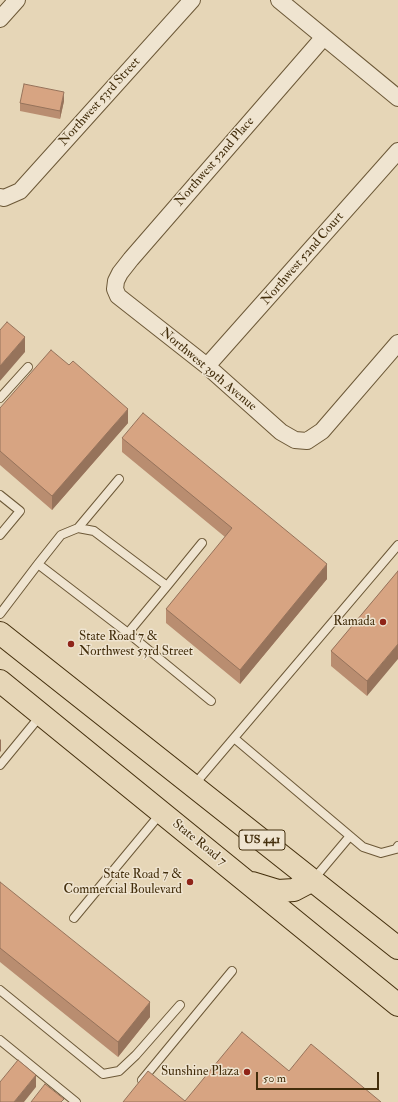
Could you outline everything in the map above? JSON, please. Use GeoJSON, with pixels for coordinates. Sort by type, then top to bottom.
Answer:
{"type":"FeatureCollection","features":[{"type":"Feature","properties":{"kind":"main road","name":"US 441"},"geometry":{"type":"LineString","coordinates":[[0,633],[34,658],[398,948]]}},
{"type":"Feature","properties":{"kind":"main road"},"geometry":{"type":"LineString","coordinates":[[0,648],[34,658]]}},
{"type":"Feature","properties":{"kind":"main road","name":"State Road 7"},"geometry":{"type":"LineString","coordinates":[[0,681],[398,1005]]}},
{"type":"Feature","properties":{"kind":"main road"},"geometry":{"type":"LineString","coordinates":[[245,881],[278,891],[294,890],[313,880]]}},
{"type":"Feature","properties":{"kind":"street"},"geometry":{"type":"LineString","coordinates":[[0,19],[17,0]]}},
{"type":"Feature","properties":{"kind":"street","name":"Northwest 53rd Street"},"geometry":{"type":"LineString","coordinates":[[2,198],[20,191],[192,0]]}},
{"type":"Feature","properties":{"kind":"street"},"geometry":{"type":"LineString","coordinates":[[279,0],[323,38],[398,98]]}},
{"type":"Feature","properties":{"kind":"street","name":"Northwest 52nd Place"},"geometry":{"type":"LineString","coordinates":[[115,289],[116,281],[120,273],[131,259],[323,38]]}},
{"type":"Feature","properties":{"kind":"street","name":"Northwest 52nd Court"},"geometry":{"type":"LineString","coordinates":[[207,366],[398,151]]}},
{"type":"Feature","properties":{"kind":"street","name":"Northwest 39th Avenue"},"geometry":{"type":"LineString","coordinates":[[115,289],[118,296],[207,366],[281,432],[295,440],[307,441],[322,431],[398,343]]}},
{"type":"Feature","properties":{"kind":"lane"},"geometry":{"type":"LineString","coordinates":[[0,398],[28,366]]}},
{"type":"Feature","properties":{"kind":"lane"},"geometry":{"type":"LineString","coordinates":[[0,614],[61,535],[78,528],[119,479]]}},
{"type":"Feature","properties":{"kind":"lane"},"geometry":{"type":"LineString","coordinates":[[0,495],[20,511],[0,535]]}},
{"type":"Feature","properties":{"kind":"lane"},"geometry":{"type":"LineString","coordinates":[[78,528],[94,531],[167,586]]}},
{"type":"Feature","properties":{"kind":"lane"},"geometry":{"type":"LineString","coordinates":[[128,633],[202,543]]}},
{"type":"Feature","properties":{"kind":"lane"},"geometry":{"type":"LineString","coordinates":[[194,786],[398,545]]}},
{"type":"Feature","properties":{"kind":"lane"},"geometry":{"type":"LineString","coordinates":[[38,564],[128,633],[212,701]]}},
{"type":"Feature","properties":{"kind":"lane"},"geometry":{"type":"LineString","coordinates":[[0,765],[41,715]]}},
{"type":"Feature","properties":{"kind":"lane"},"geometry":{"type":"LineString","coordinates":[[234,738],[363,847],[382,853],[398,846]]}},
{"type":"Feature","properties":{"kind":"lane"},"geometry":{"type":"LineString","coordinates":[[74,918],[161,813]]}},
{"type":"Feature","properties":{"kind":"lane"},"geometry":{"type":"LineString","coordinates":[[313,880],[350,836]]}},
{"type":"Feature","properties":{"kind":"lane"},"geometry":{"type":"LineString","coordinates":[[138,1084],[232,971]]}},
{"type":"Feature","properties":{"kind":"lane"},"geometry":{"type":"LineString","coordinates":[[0,990],[103,1074],[119,1071],[136,1055],[180,1005]]}},
{"type":"Feature","properties":{"kind":"lane"},"geometry":{"type":"LineString","coordinates":[[0,1040],[76,1102]]}},
{"type":"Feature","properties":{"kind":"building"},"geometry":{"type":"Polygon","coordinates":[[[24,84],[64,92],[60,111],[20,103],[24,84]]]}},
{"type":"Feature","properties":{"kind":"building"},"geometry":{"type":"Polygon","coordinates":[[[7,322],[25,337],[0,366],[0,330],[7,322]]]}},
{"type":"Feature","properties":{"kind":"building"},"geometry":{"type":"Polygon","coordinates":[[[51,350],[69,365],[73,361],[128,409],[52,496],[0,451],[0,408],[51,350]]]}},
{"type":"Feature","properties":{"kind":"building"},"geometry":{"type":"Polygon","coordinates":[[[143,413],[327,564],[240,670],[166,609],[232,528],[122,438],[143,413]]]}},
{"type":"Feature","properties":{"kind":"building","name":"Ramada"},"geometry":{"type":"Polygon","coordinates":[[[398,571],[398,644],[367,681],[331,651],[398,571]]]}},
{"type":"Feature","properties":{"kind":"building"},"geometry":{"type":"Polygon","coordinates":[[[0,882],[150,1002],[118,1042],[0,948],[0,882]]]}},
{"type":"Feature","properties":{"kind":"building"},"geometry":{"type":"Polygon","coordinates":[[[242,1032],[289,1071],[311,1044],[381,1102],[123,1102],[148,1071],[185,1101],[242,1032]]]}},
{"type":"Feature","properties":{"kind":"building"},"geometry":{"type":"Polygon","coordinates":[[[18,1060],[36,1075],[14,1102],[0,1102],[0,1082],[18,1060]]]}},
{"type":"Feature","properties":{"kind":"building"},"geometry":{"type":"Polygon","coordinates":[[[45,1084],[64,1099],[61,1102],[31,1102],[45,1084]]]}},
{"type":"Feature","properties":{"kind":"place","name":"Ramada"},"geometry":{"type":"Point","coordinates":[383,622]}},
{"type":"Feature","properties":{"kind":"place","name":"State Road 7 & Northwest 53rd Street"},"geometry":{"type":"Point","coordinates":[71,644]}},
{"type":"Feature","properties":{"kind":"place","name":"State Road 7 & Commercial Boulevard"},"geometry":{"type":"Point","coordinates":[190,882]}},
{"type":"Feature","properties":{"kind":"place","name":"Sunshine Plaza"},"geometry":{"type":"Point","coordinates":[247,1072]}}]}
